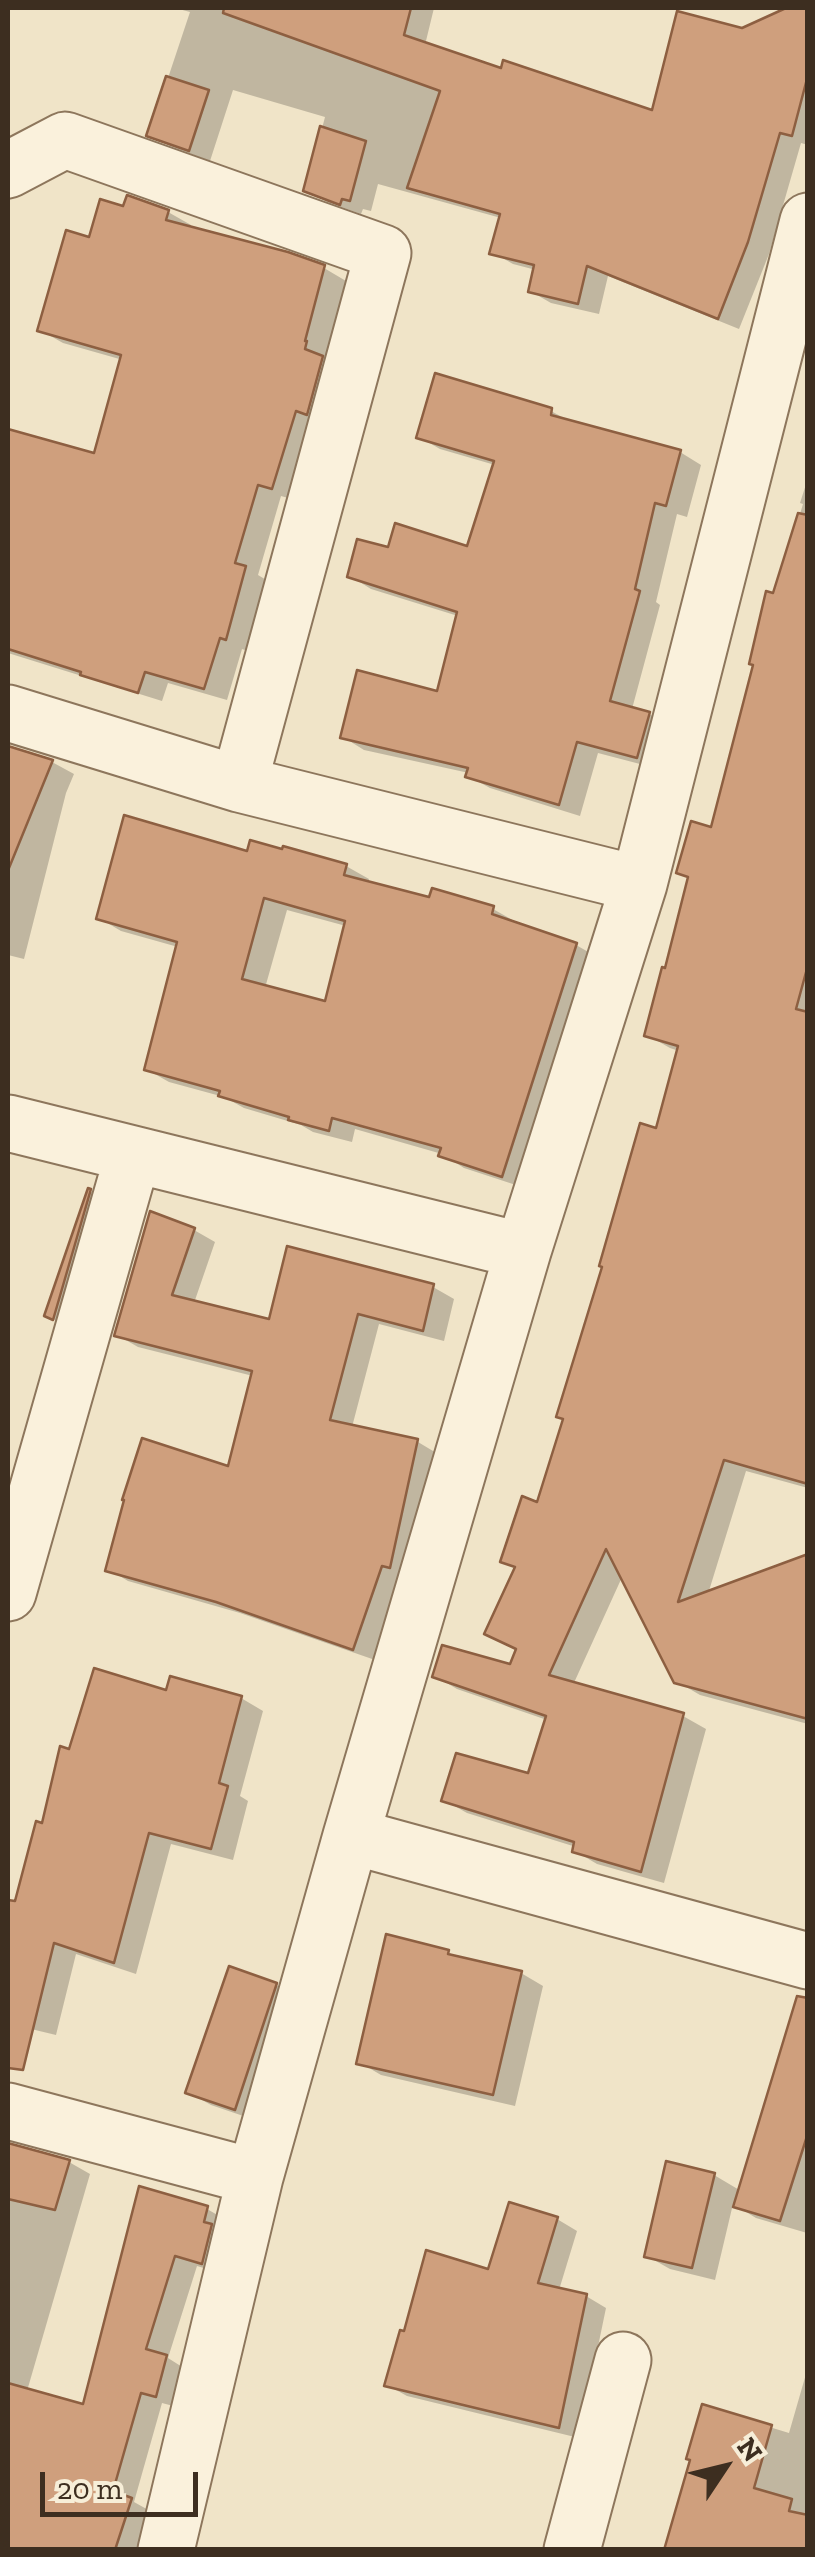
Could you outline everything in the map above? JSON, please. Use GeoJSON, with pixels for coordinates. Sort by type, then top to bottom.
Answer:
{"type":"FeatureCollection","features":[{"type":"Feature","properties":{"kind":"street"},"geometry":{"type":"LineString","coordinates":[[8,170],[65,140],[383,253],[239,784]]}},
{"type":"Feature","properties":{"kind":"street"},"geometry":{"type":"LineString","coordinates":[[166,2550],[255,2177],[523,1251],[639,884],[808,221]]}},
{"type":"Feature","properties":{"kind":"street"},"geometry":{"type":"LineString","coordinates":[[8,713],[239,784],[639,884]]}},
{"type":"Feature","properties":{"kind":"street"},"geometry":{"type":"LineString","coordinates":[[8,1123],[523,1251]]}},
{"type":"Feature","properties":{"kind":"street"},"geometry":{"type":"LineString","coordinates":[[8,1592],[134,1155]]}},
{"type":"Feature","properties":{"kind":"street"},"geometry":{"type":"LineString","coordinates":[[351,1836],[808,1961]]}},
{"type":"Feature","properties":{"kind":"street"},"geometry":{"type":"LineString","coordinates":[[8,2111],[255,2177]]}},
{"type":"Feature","properties":{"kind":"street"},"geometry":{"type":"LineString","coordinates":[[572,2550],[623,2360]]}},
{"type":"Feature","properties":{"kind":"building"},"geometry":{"type":"Polygon","coordinates":[[[224,8],[411,8],[404,35],[501,68],[503,60],[652,110],[677,11],[742,28],[786,8],[808,8],[808,75],[792,136],[780,133],[748,242],[718,319],[587,266],[578,304],[528,292],[534,265],[489,254],[500,214],[407,188],[440,91],[223,13],[224,8]]]}},
{"type":"Feature","properties":{"kind":"building"},"geometry":{"type":"Polygon","coordinates":[[[166,76],[209,90],[189,151],[146,136],[166,76]]]}},
{"type":"Feature","properties":{"kind":"building"},"geometry":{"type":"Polygon","coordinates":[[[320,126],[366,141],[350,201],[342,199],[340,205],[303,191],[320,126]]]}},
{"type":"Feature","properties":{"kind":"building"},"geometry":{"type":"Polygon","coordinates":[[[127,195],[169,210],[166,220],[325,265],[305,341],[305,349],[323,356],[307,415],[296,411],[272,489],[258,485],[235,563],[246,566],[226,640],[220,638],[204,689],[145,672],[138,693],[8,649],[8,429],[94,453],[121,355],[37,331],[66,230],[89,237],[100,199],[123,206],[127,195]]]}},
{"type":"Feature","properties":{"kind":"building"},"geometry":{"type":"Polygon","coordinates":[[[435,373],[552,408],[551,415],[681,450],[666,506],[655,503],[635,589],[640,591],[610,701],[650,712],[637,758],[577,742],[559,805],[465,777],[468,768],[340,738],[357,670],[437,691],[457,612],[347,577],[357,539],[388,547],[395,523],[467,546],[494,461],[416,438],[435,373]]]}},
{"type":"Feature","properties":{"kind":"building"},"geometry":{"type":"Polygon","coordinates":[[[798,513],[808,515],[808,965],[796,1009],[808,1012],[808,1484],[724,1460],[678,1602],[808,1554],[808,1719],[674,1683],[606,1549],[549,1675],[684,1713],[641,1872],[572,1852],[574,1842],[441,1801],[456,1753],[528,1773],[546,1716],[432,1677],[442,1645],[510,1664],[516,1649],[484,1634],[515,1567],[500,1562],[522,1496],[537,1502],[563,1419],[556,1417],[602,1267],[599,1266],[640,1123],[656,1128],[678,1046],[644,1036],[688,877],[676,873],[691,821],[711,827],[753,665],[749,664],[766,591],[773,593],[798,513]]]}},
{"type":"Feature","properties":{"kind":"building"},"geometry":{"type":"Polygon","coordinates":[[[8,746],[53,760],[9,868],[8,867],[8,746]]]}},
{"type":"Feature","properties":{"kind":"building"},"geometry":{"type":"Polygon","coordinates":[[[124,815],[247,851],[250,840],[282,849],[283,846],[347,864],[344,875],[429,897],[432,888],[494,906],[492,914],[577,943],[502,1177],[438,1156],[441,1148],[332,1118],[329,1131],[218,1096],[220,1091],[144,1070],[177,942],[96,919],[124,815]],[[264,898],[242,979],[325,1001],[345,921],[264,898]]]}},
{"type":"Feature","properties":{"kind":"building"},"geometry":{"type":"Polygon","coordinates":[[[88,1188],[91,1189],[53,1320],[44,1316],[88,1188]]]}},
{"type":"Feature","properties":{"kind":"building"},"geometry":{"type":"Polygon","coordinates":[[[150,1211],[195,1228],[172,1295],[269,1319],[287,1246],[434,1284],[423,1331],[358,1314],[330,1420],[418,1439],[390,1568],[382,1566],[353,1650],[216,1602],[105,1571],[142,1438],[228,1466],[252,1371],[114,1336],[150,1211]]]}},
{"type":"Feature","properties":{"kind":"building"},"geometry":{"type":"Polygon","coordinates":[[[94,1668],[166,1690],[170,1676],[242,1696],[219,1783],[228,1786],[211,1849],[149,1833],[114,1963],[54,1943],[23,2070],[8,2068],[8,1900],[15,1901],[36,1821],[42,1823],[60,1746],[69,1749],[94,1668]]]}},
{"type":"Feature","properties":{"kind":"building"},"geometry":{"type":"Polygon","coordinates":[[[386,1934],[449,1950],[448,1954],[522,1971],[493,2095],[356,2064],[386,1934]]]}},
{"type":"Feature","properties":{"kind":"building"},"geometry":{"type":"Polygon","coordinates":[[[229,1966],[277,1983],[235,2110],[185,2093],[229,1966]]]}},
{"type":"Feature","properties":{"kind":"building"},"geometry":{"type":"Polygon","coordinates":[[[797,1996],[808,1998],[808,2133],[780,2221],[733,2207],[797,1996]]]}},
{"type":"Feature","properties":{"kind":"building"},"geometry":{"type":"Polygon","coordinates":[[[8,2143],[70,2160],[55,2210],[8,2199],[8,2143]]]}},
{"type":"Feature","properties":{"kind":"building"},"geometry":{"type":"Polygon","coordinates":[[[666,2161],[715,2173],[692,2268],[644,2257],[666,2161]]]}},
{"type":"Feature","properties":{"kind":"building"},"geometry":{"type":"Polygon","coordinates":[[[139,2186],[208,2206],[204,2222],[212,2224],[202,2264],[175,2256],[146,2349],[167,2355],[156,2397],[141,2393],[113,2491],[132,2498],[115,2550],[8,2550],[8,2383],[83,2404],[139,2186]]]}},
{"type":"Feature","properties":{"kind":"building"},"geometry":{"type":"Polygon","coordinates":[[[509,2202],[558,2217],[538,2283],[587,2294],[559,2428],[384,2386],[426,2250],[488,2269],[509,2202]]]}},
{"type":"Feature","properties":{"kind":"building"},"geometry":{"type":"Polygon","coordinates":[[[702,2404],[772,2425],[754,2488],[792,2499],[789,2511],[808,2515],[808,2550],[664,2550],[702,2404]]]}}]}
